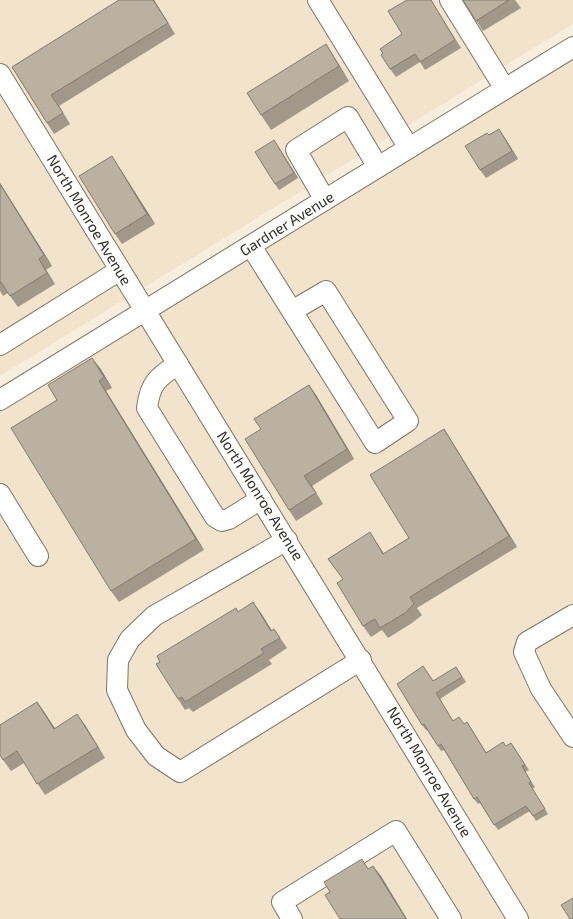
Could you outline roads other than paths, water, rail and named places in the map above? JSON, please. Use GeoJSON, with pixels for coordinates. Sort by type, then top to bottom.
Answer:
{"type":"FeatureCollection","features":[{"type":"Feature","properties":{"kind":"street"},"geometry":{"type":"LineString","coordinates":[[318,0],[409,148]]}},
{"type":"Feature","properties":{"kind":"street"},"geometry":{"type":"LineString","coordinates":[[450,0],[505,89]]}},
{"type":"Feature","properties":{"kind":"street","name":"Gardner Avenue"},"geometry":{"type":"LineString","coordinates":[[2,394],[145,312],[573,47]]}},
{"type":"Feature","properties":{"kind":"street","name":"North Monroe Avenue"},"geometry":{"type":"LineString","coordinates":[[0,74],[518,919]]}},
{"type":"Feature","properties":{"kind":"street"},"geometry":{"type":"LineString","coordinates":[[325,200],[296,150],[348,117],[378,168]]}},
{"type":"Feature","properties":{"kind":"street"},"geometry":{"type":"LineString","coordinates":[[251,246],[375,443],[408,422],[326,291],[292,311]]}},
{"type":"Feature","properties":{"kind":"street"},"geometry":{"type":"LineString","coordinates":[[0,345],[120,270]]}},
{"type":"Feature","properties":{"kind":"street"},"geometry":{"type":"LineString","coordinates":[[178,364],[157,378],[149,393],[147,408],[214,517],[222,521],[229,519],[261,499]]}},
{"type":"Feature","properties":{"kind":"street"},"geometry":{"type":"LineString","coordinates":[[0,494],[38,556]]}},
{"type":"Feature","properties":{"kind":"street"},"geometry":{"type":"LineString","coordinates":[[287,540],[154,616],[130,639],[118,660],[117,690],[136,730],[156,756],[180,772],[360,660]]}},
{"type":"Feature","properties":{"kind":"street"},"geometry":{"type":"LineString","coordinates":[[573,615],[527,642],[524,652],[541,689],[573,736]]}},
{"type":"Feature","properties":{"kind":"street"},"geometry":{"type":"LineString","coordinates":[[292,919],[282,902],[396,831],[451,919]]}}]}
